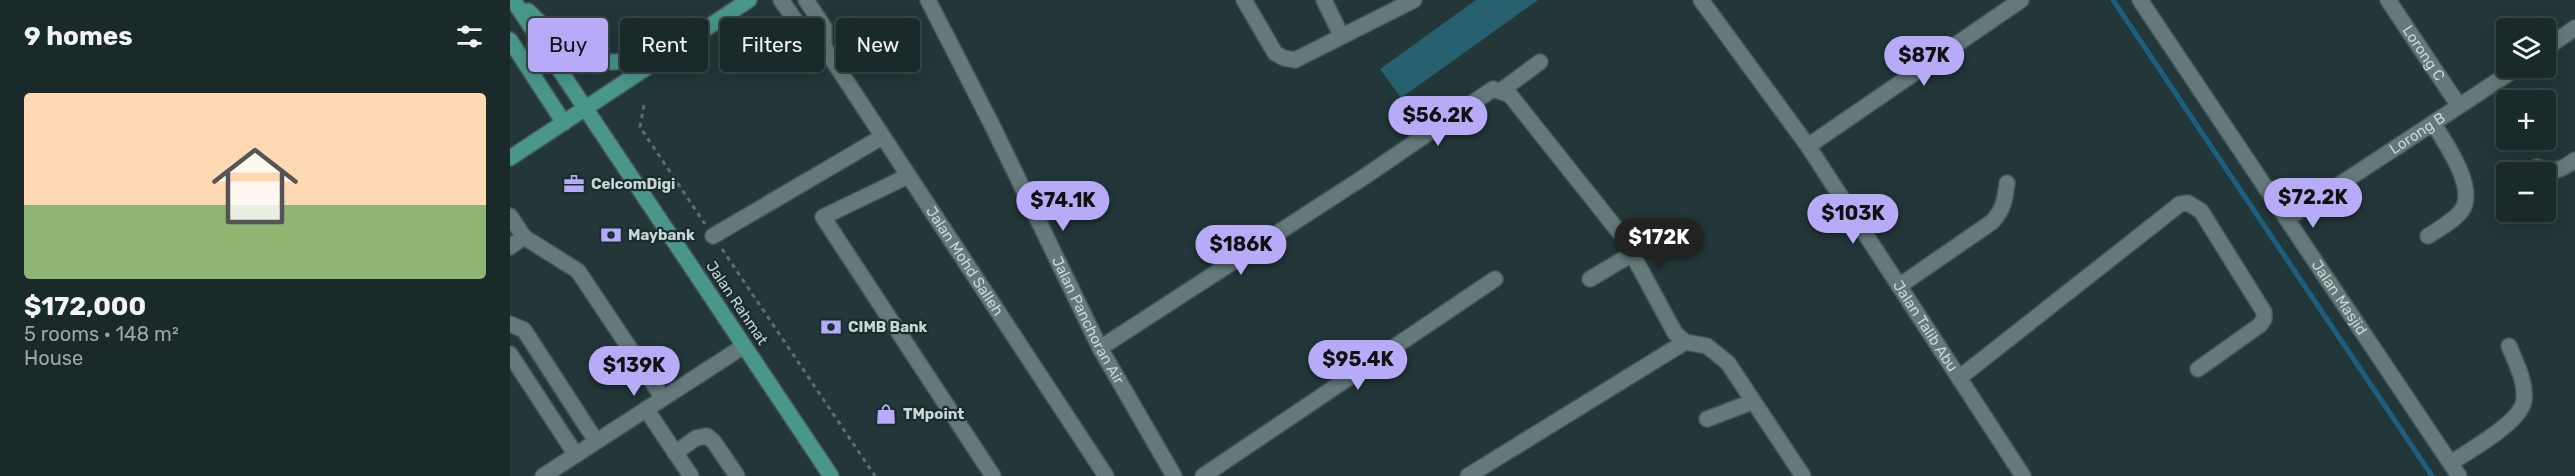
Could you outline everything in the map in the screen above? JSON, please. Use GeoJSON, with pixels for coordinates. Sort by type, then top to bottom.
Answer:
{"type":"FeatureCollection","features":[{"type":"Feature","properties":{"kind":"main road"},"geometry":{"type":"LineString","coordinates":[[515,0],[562,45],[589,58],[614,62],[620,60]]}},
{"type":"Feature","properties":{"kind":"main road","name":"Jalan Rahmat"},"geometry":{"type":"LineString","coordinates":[[515,0],[831,476]]}},
{"type":"Feature","properties":{"kind":"main road"},"geometry":{"type":"LineString","coordinates":[[708,26],[749,0]]}},
{"type":"Feature","properties":{"kind":"main road"},"geometry":{"type":"LineString","coordinates":[[510,39],[564,123]]}},
{"type":"Feature","properties":{"kind":"main road"},"geometry":{"type":"LineString","coordinates":[[510,158],[638,72]]}},
{"type":"Feature","properties":{"kind":"street"},"geometry":{"type":"LineString","coordinates":[[782,0],[794,18]]}},
{"type":"Feature","properties":{"kind":"street"},"geometry":{"type":"LineString","coordinates":[[806,0],[818,18]]}},
{"type":"Feature","properties":{"kind":"street","name":"Jalan Panchoran Air"},"geometry":{"type":"LineString","coordinates":[[929,0],[1100,348],[1174,476]]}},
{"type":"Feature","properties":{"kind":"street"},"geometry":{"type":"LineString","coordinates":[[1244,0],[1275,53],[1295,60],[1414,0]]}},
{"type":"Feature","properties":{"kind":"street"},"geometry":{"type":"LineString","coordinates":[[1324,0],[1341,35]]}},
{"type":"Feature","properties":{"kind":"street","name":"Jalan Talib Abu"},"geometry":{"type":"LineString","coordinates":[[1701,0],[1808,147],[2020,475]]}},
{"type":"Feature","properties":{"kind":"street"},"geometry":{"type":"LineString","coordinates":[[1808,147],[2021,0]]}},
{"type":"Feature","properties":{"kind":"street","name":"Jalan Masjid"},"geometry":{"type":"LineString","coordinates":[[2140,0],[2455,470]]}},
{"type":"Feature","properties":{"kind":"street","name":"Lorong C"},"geometry":{"type":"LineString","coordinates":[[2388,0],[2458,106]]}},
{"type":"Feature","properties":{"kind":"street"},"geometry":{"type":"LineString","coordinates":[[2556,41],[2575,28]]}},
{"type":"Feature","properties":{"kind":"street","name":"Jalan Mohd Salleh"},"geometry":{"type":"LineString","coordinates":[[824,47],[1106,476]]}},
{"type":"Feature","properties":{"kind":"street"},"geometry":{"type":"LineString","coordinates":[[1502,90],[1540,62]]}},
{"type":"Feature","properties":{"kind":"street","name":"Lorong B"},"geometry":{"type":"LineString","coordinates":[[2287,219],[2501,78]]}},
{"type":"Feature","properties":{"kind":"street"},"geometry":{"type":"LineString","coordinates":[[1100,348],[1364,177],[1493,89],[1502,90],[1510,95],[1533,122],[1623,237],[1676,333],[1685,342],[1707,346],[1716,351],[1728,363],[1803,476]]}},
{"type":"Feature","properties":{"kind":"street"},"geometry":{"type":"LineString","coordinates":[[2428,236],[2454,219],[2463,208],[2465,187],[2460,170],[2433,123]]}},
{"type":"Feature","properties":{"kind":"street"},"geometry":{"type":"LineString","coordinates":[[713,236],[882,137]]}},
{"type":"Feature","properties":{"kind":"street"},"geometry":{"type":"LineString","coordinates":[[2556,171],[2562,170],[2575,160]]}},
{"type":"Feature","properties":{"kind":"street"},"geometry":{"type":"LineString","coordinates":[[908,176],[823,217],[993,476]]}},
{"type":"Feature","properties":{"kind":"street"},"geometry":{"type":"LineString","coordinates":[[1899,286],[1992,222],[2000,213],[2005,202],[2007,183]]}},
{"type":"Feature","properties":{"kind":"street"},"geometry":{"type":"LineString","coordinates":[[1959,378],[2180,204],[2188,203],[2201,211],[2264,312],[2264,319],[2260,325],[2198,369]]}},
{"type":"Feature","properties":{"kind":"street"},"geometry":{"type":"LineString","coordinates":[[510,216],[524,237],[578,271],[663,398]]}},
{"type":"Feature","properties":{"kind":"street"},"geometry":{"type":"LineString","coordinates":[[510,247],[524,237]]}},
{"type":"Feature","properties":{"kind":"street"},"geometry":{"type":"LineString","coordinates":[[1590,279],[1632,254]]}},
{"type":"Feature","properties":{"kind":"street"},"geometry":{"type":"LineString","coordinates":[[1203,476],[1495,279]]}},
{"type":"Feature","properties":{"kind":"street"},"geometry":{"type":"LineString","coordinates":[[510,324],[524,330],[596,441]]}},
{"type":"Feature","properties":{"kind":"street"},"geometry":{"type":"LineString","coordinates":[[1468,476],[1685,342]]}},
{"type":"Feature","properties":{"kind":"street"},"geometry":{"type":"LineString","coordinates":[[543,476],[744,346]]}},
{"type":"Feature","properties":{"kind":"street"},"geometry":{"type":"LineString","coordinates":[[2455,470],[2519,413],[2524,400],[2523,391],[2520,373],[2509,346]]}},
{"type":"Feature","properties":{"kind":"street"},"geometry":{"type":"LineString","coordinates":[[510,354],[576,455]]}},
{"type":"Feature","properties":{"kind":"street"},"geometry":{"type":"LineString","coordinates":[[1707,419],[1752,402]]}},
{"type":"Feature","properties":{"kind":"street"},"geometry":{"type":"LineString","coordinates":[[646,409],[691,476]]}},
{"type":"Feature","properties":{"kind":"street"},"geometry":{"type":"LineString","coordinates":[[675,453],[696,438],[707,436],[714,442],[737,476]]}},
{"type":"Feature","properties":{"kind":"path"},"geometry":{"type":"LineString","coordinates":[[644,105],[640,127],[875,476]]}},
{"type":"Feature","properties":{"kind":"building"},"geometry":{"type":"Polygon","coordinates":[[[1476,0],[1538,0],[1401,98],[1380,69],[1476,0]]]}},
{"type":"Feature","properties":{"kind":"waterway"},"geometry":{"type":"LineString","coordinates":[[2113,0],[2432,476]]}},
{"type":"Feature","properties":{"kind":"place","name":"CelcomDigi"},"geometry":{"type":"Point","coordinates":[574,184]}},
{"type":"Feature","properties":{"kind":"place","name":"Maybank"},"geometry":{"type":"Point","coordinates":[611,235]}},
{"type":"Feature","properties":{"kind":"place","name":"CIMB Bank"},"geometry":{"type":"Point","coordinates":[831,327]}},
{"type":"Feature","properties":{"kind":"place","name":"TMpoint"},"geometry":{"type":"Point","coordinates":[886,414]}}]}
